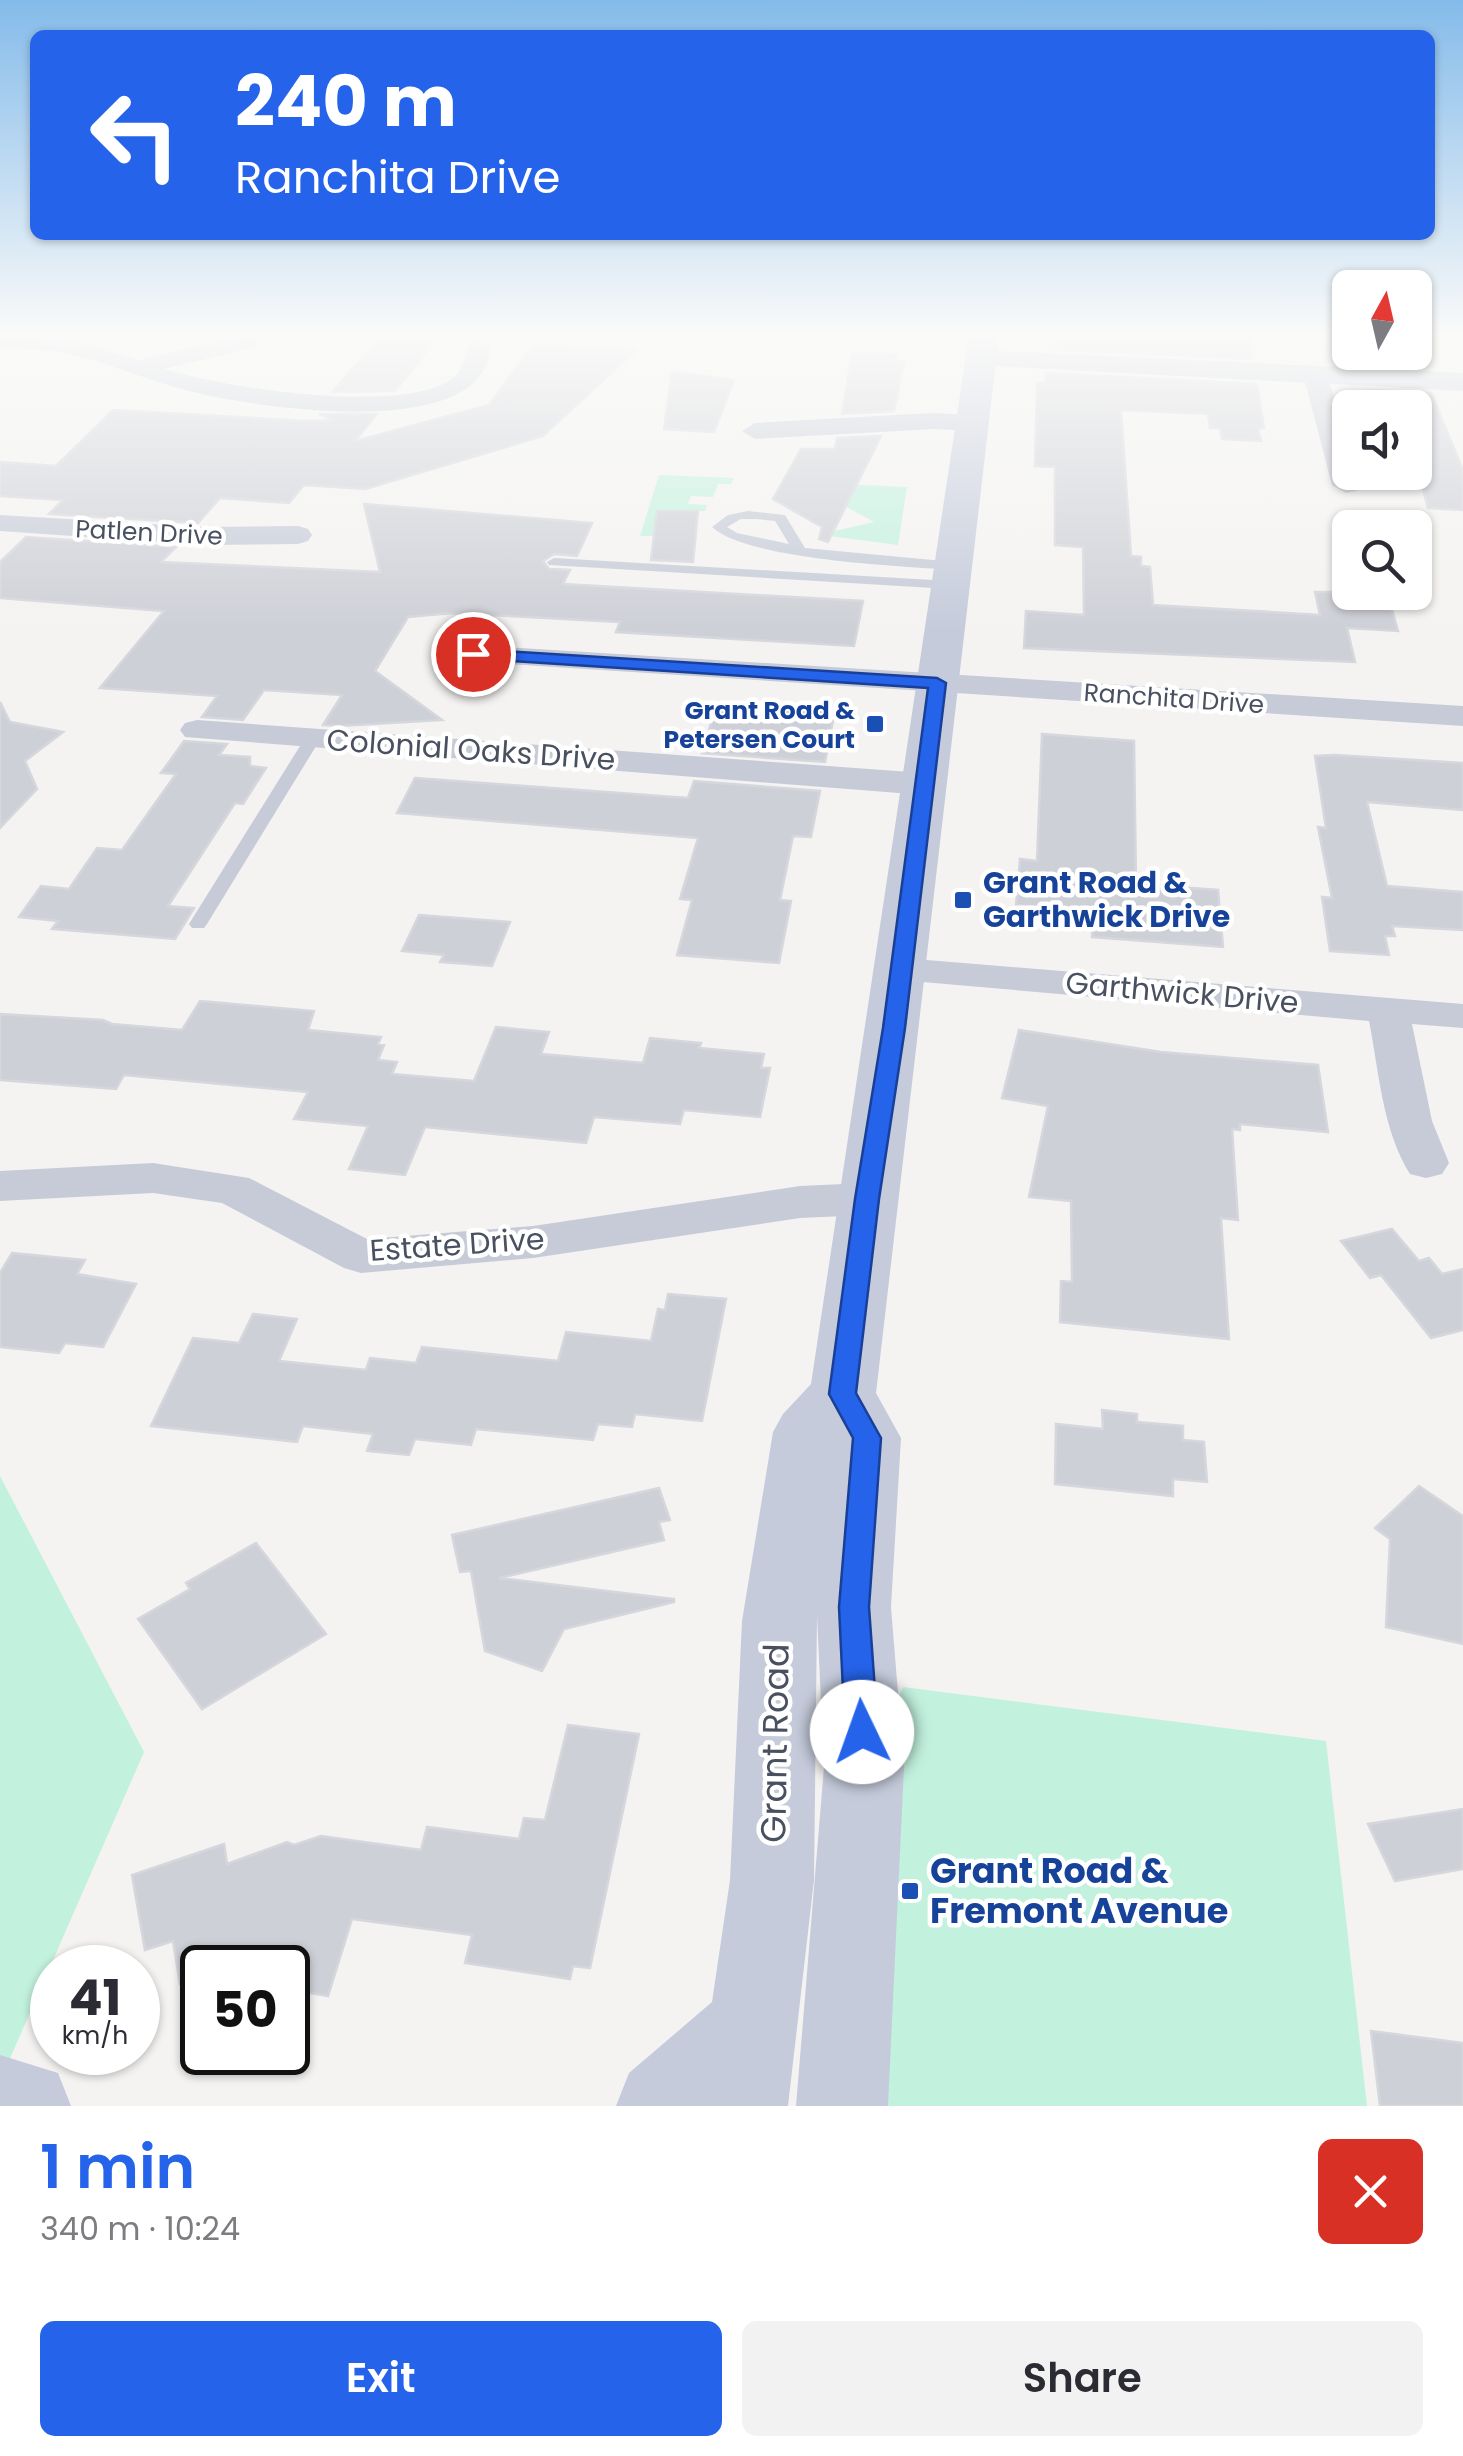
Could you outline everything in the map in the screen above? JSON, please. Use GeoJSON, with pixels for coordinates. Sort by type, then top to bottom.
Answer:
{"type":"FeatureCollection","features":[{"type":"Feature","properties":{"kind":"main road"},"geometry":{"type":"LineString","coordinates":[[842,2106],[864,1767],[854,1607],[867,1438],[842,1394],[973,433]]}},
{"type":"Feature","properties":{"kind":"main road","name":"Grant Road"},"geometry":{"type":"LineString","coordinates":[[747,2066],[772,1880],[778,1621],[808,1432],[842,1394]]}},
{"type":"Feature","properties":{"kind":"main road"},"geometry":{"type":"LineString","coordinates":[[662,2106],[747,2066]]}},
{"type":"Feature","properties":{"kind":"main road"},"geometry":{"type":"LineString","coordinates":[[0,2100],[25,2106]]}},
{"type":"Feature","properties":{"kind":"street","name":"Patlen Drive"},"geometry":{"type":"LineString","coordinates":[[0,523],[203,536],[298,534]]}},
{"type":"Feature","properties":{"kind":"street","name":"Ranchita Drive"},"geometry":{"type":"LineString","coordinates":[[473,654],[1463,716]]}},
{"type":"Feature","properties":{"kind":"street","name":"Colonial Oaks Drive"},"geometry":{"type":"LineString","coordinates":[[197,730],[924,784]]}},
{"type":"Feature","properties":{"kind":"street","name":"Garthwick Drive"},"geometry":{"type":"LineString","coordinates":[[902,970],[1463,1016]]}},
{"type":"Feature","properties":{"kind":"street"},"geometry":{"type":"LineString","coordinates":[[1388,1010],[1410,1121],[1426,1163]]}},
{"type":"Feature","properties":{"kind":"street","name":"Estate Drive"},"geometry":{"type":"LineString","coordinates":[[0,1186],[153,1178],[233,1189],[361,1256],[533,1242],[800,1202],[867,1199]]}},
{"type":"Feature","properties":{"kind":"lane"},"geometry":{"type":"LineString","coordinates":[[799,548],[780,518],[743,516],[730,518],[720,527],[732,536],[815,554],[952,576]]}},
{"type":"Feature","properties":{"kind":"lane"},"geometry":{"type":"LineString","coordinates":[[554,562],[952,576]]}},
{"type":"Feature","properties":{"kind":"lane"},"geometry":{"type":"LineString","coordinates":[[198,924],[313,738]]}},
{"type":"Feature","properties":{"kind":"green space"},"geometry":{"type":"Polygon","coordinates":[[[659,475],[734,478],[731,484],[718,484],[713,497],[691,496],[688,504],[707,505],[705,511],[657,511],[656,516],[662,517],[654,536],[640,536],[659,475]]]}},
{"type":"Feature","properties":{"kind":"green space"},"geometry":{"type":"Polygon","coordinates":[[[821,483],[907,487],[898,545],[829,536],[830,532],[874,522],[832,499],[821,483]]]}},
{"type":"Feature","properties":{"kind":"green space"},"geometry":{"type":"Polygon","coordinates":[[[0,1476],[144,1752],[60,1945],[30,1945],[30,2013],[8,2063],[0,2062],[0,1476]]]}},
{"type":"Feature","properties":{"kind":"green space"},"geometry":{"type":"Polygon","coordinates":[[[903,1687],[1326,1741],[1367,2106],[869,2106],[879,1742],[903,1687]]]}},
{"type":"Feature","properties":{"kind":"building"},"geometry":{"type":"Polygon","coordinates":[[[89,433],[361,433],[355,441],[384,433],[546,433],[365,489],[304,485],[289,503],[220,498],[198,523],[49,514],[63,500],[0,496],[0,462],[56,466],[89,433]]]}},
{"type":"Feature","properties":{"kind":"building"},"geometry":{"type":"Polygon","coordinates":[[[1036,433],[1123,433],[1131,556],[1141,557],[1141,566],[1150,567],[1153,605],[1320,615],[1315,592],[1332,592],[1332,610],[1392,610],[1398,631],[1347,628],[1355,662],[1024,648],[1026,611],[1084,615],[1083,547],[1055,545],[1055,467],[1035,466],[1036,433]]]}},
{"type":"Feature","properties":{"kind":"building"},"geometry":{"type":"Polygon","coordinates":[[[1221,433],[1259,433],[1261,441],[1222,439],[1221,433]]]}},
{"type":"Feature","properties":{"kind":"building"},"geometry":{"type":"Polygon","coordinates":[[[1432,433],[1448,433],[1463,470],[1463,510],[1428,508],[1423,490],[1432,490],[1432,433]]]}},
{"type":"Feature","properties":{"kind":"building"},"geometry":{"type":"Polygon","coordinates":[[[881,436],[828,542],[819,539],[822,527],[773,499],[801,449],[835,449],[837,438],[881,436]]]}},
{"type":"Feature","properties":{"kind":"building"},"geometry":{"type":"Polygon","coordinates":[[[364,504],[592,523],[577,556],[554,554],[543,561],[549,569],[570,570],[563,584],[863,601],[854,646],[616,632],[620,622],[452,613],[408,617],[375,671],[442,720],[338,726],[323,725],[342,695],[264,690],[243,720],[202,717],[217,696],[100,688],[164,611],[0,598],[0,562],[26,537],[176,547],[161,562],[380,572],[364,504]]]}},
{"type":"Feature","properties":{"kind":"building"},"geometry":{"type":"Polygon","coordinates":[[[657,511],[698,511],[693,562],[651,560],[657,511]]]}},
{"type":"Feature","properties":{"kind":"building"},"geometry":{"type":"Polygon","coordinates":[[[0,702],[10,722],[63,732],[25,761],[37,789],[0,828],[0,702]]]}},
{"type":"Feature","properties":{"kind":"building"},"geometry":{"type":"Polygon","coordinates":[[[716,706],[835,710],[825,762],[702,753],[716,706]]]}},
{"type":"Feature","properties":{"kind":"building"},"geometry":{"type":"Polygon","coordinates":[[[1042,734],[1134,741],[1136,884],[1218,890],[1223,947],[1092,937],[1093,911],[1016,905],[1020,859],[1037,861],[1042,734]]]}},
{"type":"Feature","properties":{"kind":"building"},"geometry":{"type":"Polygon","coordinates":[[[184,741],[227,744],[219,755],[250,757],[250,766],[266,768],[243,804],[235,803],[168,906],[194,908],[175,939],[52,929],[58,921],[19,917],[41,886],[69,889],[97,848],[122,850],[176,774],[161,773],[184,741]]]}},
{"type":"Feature","properties":{"kind":"building"},"geometry":{"type":"Polygon","coordinates":[[[1315,756],[1463,763],[1463,810],[1367,802],[1387,886],[1463,892],[1463,930],[1392,926],[1395,936],[1385,936],[1389,955],[1330,951],[1322,897],[1332,898],[1318,827],[1326,828],[1315,756]]]}},
{"type":"Feature","properties":{"kind":"building"},"geometry":{"type":"Polygon","coordinates":[[[415,778],[688,798],[694,781],[820,791],[811,837],[793,836],[780,900],[791,901],[779,963],[677,955],[692,900],[680,899],[698,838],[397,813],[415,778]]]}},
{"type":"Feature","properties":{"kind":"building"},"geometry":{"type":"Polygon","coordinates":[[[419,915],[510,922],[492,966],[440,962],[444,955],[402,951],[419,915]]]}},
{"type":"Feature","properties":{"kind":"building"},"geometry":{"type":"Polygon","coordinates":[[[200,1001],[314,1011],[308,1030],[381,1037],[378,1044],[384,1045],[378,1060],[397,1062],[392,1074],[474,1081],[496,1027],[549,1032],[541,1054],[643,1063],[650,1038],[701,1043],[699,1048],[764,1054],[761,1068],[770,1068],[760,1117],[684,1110],[680,1124],[594,1117],[586,1143],[425,1127],[405,1175],[349,1169],[368,1126],[294,1119],[308,1092],[124,1075],[116,1089],[0,1080],[0,1014],[103,1020],[182,1030],[200,1001]]]}},
{"type":"Feature","properties":{"kind":"building"},"geometry":{"type":"Polygon","coordinates":[[[1019,1030],[1161,1052],[1318,1065],[1328,1132],[1240,1124],[1240,1130],[1232,1129],[1238,1220],[1221,1218],[1229,1339],[1060,1322],[1061,1281],[1072,1282],[1071,1201],[1029,1197],[1048,1106],[1002,1098],[1019,1030]]]}},
{"type":"Feature","properties":{"kind":"building"},"geometry":{"type":"Polygon","coordinates":[[[1392,1229],[1419,1261],[1429,1258],[1442,1274],[1463,1269],[1463,1330],[1431,1338],[1381,1275],[1370,1278],[1341,1241],[1392,1229]]]}},
{"type":"Feature","properties":{"kind":"building"},"geometry":{"type":"Polygon","coordinates":[[[12,1253],[85,1260],[77,1274],[136,1284],[103,1347],[65,1343],[59,1353],[0,1347],[0,1273],[12,1253]]]}},
{"type":"Feature","properties":{"kind":"building"},"geometry":{"type":"Polygon","coordinates":[[[668,1294],[726,1299],[702,1421],[635,1414],[632,1427],[598,1424],[593,1440],[476,1429],[471,1445],[415,1439],[409,1455],[367,1451],[373,1434],[303,1426],[297,1442],[151,1426],[193,1338],[239,1343],[253,1314],[297,1319],[279,1361],[366,1370],[370,1358],[416,1363],[422,1347],[558,1361],[566,1332],[651,1341],[658,1309],[665,1310],[668,1294]]]}},
{"type":"Feature","properties":{"kind":"building"},"geometry":{"type":"Polygon","coordinates":[[[1102,1410],[1137,1414],[1137,1422],[1183,1426],[1183,1440],[1204,1442],[1207,1482],[1173,1479],[1173,1496],[1055,1484],[1056,1424],[1103,1429],[1102,1410]]]}},
{"type":"Feature","properties":{"kind":"building"},"geometry":{"type":"Polygon","coordinates":[[[1419,1486],[1463,1516],[1463,1644],[1386,1627],[1390,1539],[1375,1528],[1419,1486]]]}},
{"type":"Feature","properties":{"kind":"building"},"geometry":{"type":"Polygon","coordinates":[[[659,1488],[670,1520],[659,1522],[664,1540],[499,1578],[674,1602],[564,1629],[542,1671],[485,1651],[471,1571],[460,1572],[452,1535],[659,1488]]]}},
{"type":"Feature","properties":{"kind":"building"},"geometry":{"type":"Polygon","coordinates":[[[256,1543],[326,1634],[202,1709],[138,1619],[190,1589],[186,1583],[256,1543]]]}},
{"type":"Feature","properties":{"kind":"building"},"geometry":{"type":"Polygon","coordinates":[[[568,1725],[639,1734],[590,1968],[573,1966],[570,1979],[465,1963],[472,1935],[352,1919],[328,1996],[310,1993],[310,1945],[180,1945],[180,1984],[173,1941],[144,1945],[132,1875],[224,1844],[227,1864],[287,1842],[294,1845],[321,1836],[421,1850],[427,1827],[519,1839],[524,1818],[545,1820],[568,1725]]]}},
{"type":"Feature","properties":{"kind":"building"},"geometry":{"type":"Polygon","coordinates":[[[1463,1809],[1463,1869],[1395,1881],[1368,1824],[1463,1809]]]}},
{"type":"Feature","properties":{"kind":"building"},"geometry":{"type":"Polygon","coordinates":[[[1371,2031],[1463,2043],[1463,2106],[1380,2106],[1371,2031]]]}},
{"type":"Feature","properties":{"kind":"place","name":"Grant Road & Petersen Court"},"geometry":{"type":"Point","coordinates":[875,724]}},
{"type":"Feature","properties":{"kind":"place","name":"Grant Road & Garthwick Drive"},"geometry":{"type":"Point","coordinates":[963,900]}},
{"type":"Feature","properties":{"kind":"place","name":"Grant Road & Fremont Avenue"},"geometry":{"type":"Point","coordinates":[910,1891]}},
{"type":"Feature","properties":{"kind":"route"},"geometry":{"type":"LineString","coordinates":[[473,654],[937,683],[912,896],[842,1394],[867,1438],[854,1607],[862,1732]]}}]}
